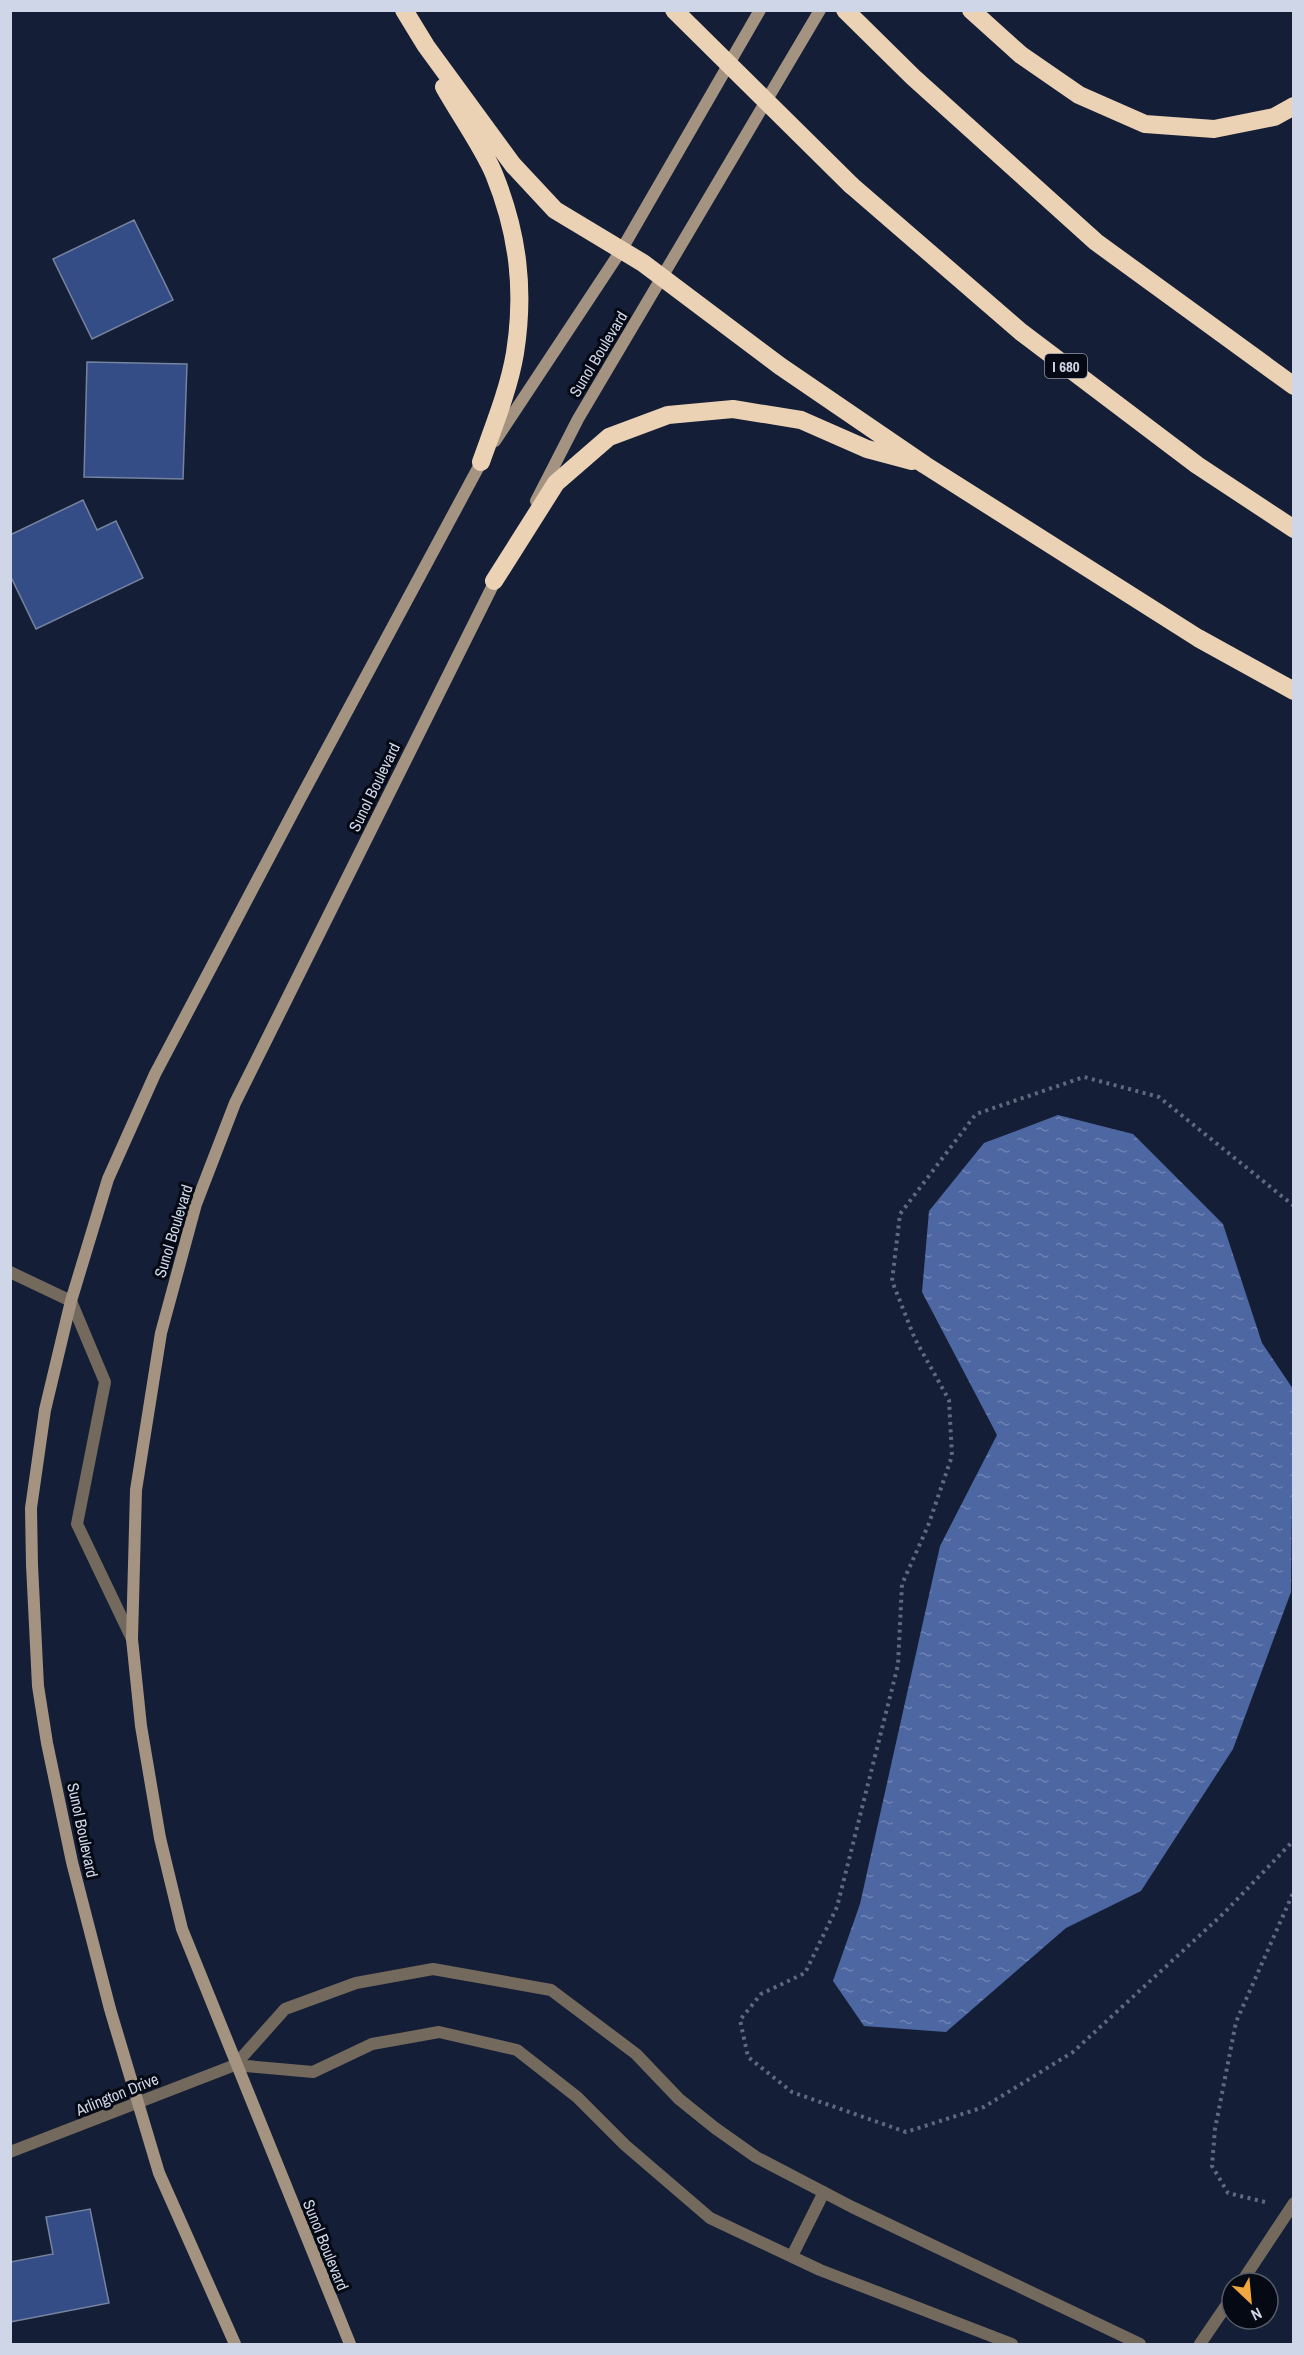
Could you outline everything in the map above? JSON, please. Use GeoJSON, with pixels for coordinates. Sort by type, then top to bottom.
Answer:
{"type":"FeatureCollection","features":[{"type":"Feature","properties":{"kind":"highway"},"geometry":{"type":"LineString","coordinates":[[399,10],[493,172],[512,226],[520,278],[515,354],[481,462]]}},
{"type":"Feature","properties":{"kind":"highway"},"geometry":{"type":"LineString","coordinates":[[404,10],[426,46],[513,165],[555,210],[622,249],[663,277],[780,366],[925,465],[1198,638],[1293,691]]}},
{"type":"Feature","properties":{"kind":"highway","name":"I 680"},"geometry":{"type":"LineString","coordinates":[[674,10],[851,185],[1021,332],[1197,465],[1293,529]]}},
{"type":"Feature","properties":{"kind":"highway"},"geometry":{"type":"LineString","coordinates":[[845,10],[913,77],[1096,242],[1293,386]]}},
{"type":"Feature","properties":{"kind":"highway"},"geometry":{"type":"LineString","coordinates":[[971,10],[1021,55],[1079,96],[1145,124],[1214,129],[1274,117],[1293,106]]}},
{"type":"Feature","properties":{"kind":"highway"},"geometry":{"type":"LineString","coordinates":[[494,581],[556,483],[609,437],[668,415],[733,409],[801,420],[867,449],[925,465]]}},
{"type":"Feature","properties":{"kind":"main road","name":"Sunol Boulevard"},"geometry":{"type":"LineString","coordinates":[[235,2344],[159,2173],[107,1999],[72,1862],[47,1743],[38,1686],[31,1508],[45,1410],[71,1300],[108,1179],[155,1074],[481,462],[622,249],[760,10]]}},
{"type":"Feature","properties":{"kind":"main road","name":"Sunol Boulevard"},"geometry":{"type":"LineString","coordinates":[[350,2344],[235,2065],[182,1929],[160,1838],[141,1726],[132,1639],[136,1490],[161,1333],[196,1204],[235,1103],[494,581],[578,419],[820,10]]}},
{"type":"Feature","properties":{"kind":"street"},"geometry":{"type":"LineString","coordinates":[[10,1272],[71,1300]]}},
{"type":"Feature","properties":{"kind":"street","name":"Sunol Boulevard"},"geometry":{"type":"LineString","coordinates":[[71,1300],[105,1382],[78,1524],[132,1639]]}},
{"type":"Feature","properties":{"kind":"street"},"geometry":{"type":"LineString","coordinates":[[235,2065],[285,2009],[356,1983],[433,1969],[551,1990],[636,2054],[679,2099],[756,2157],[1140,2344]]}},
{"type":"Feature","properties":{"kind":"street"},"geometry":{"type":"LineString","coordinates":[[235,2065],[313,2072],[372,2044],[439,2032],[517,2050],[577,2097],[625,2145],[711,2218],[820,2270],[1012,2344]]}},
{"type":"Feature","properties":{"kind":"street","name":"Arlington Drive"},"geometry":{"type":"LineString","coordinates":[[10,2152],[235,2065]]}},
{"type":"Feature","properties":{"kind":"street"},"geometry":{"type":"LineString","coordinates":[[792,2256],[824,2192]]}},
{"type":"Feature","properties":{"kind":"street"},"geometry":{"type":"LineString","coordinates":[[1249,2271],[1292,2205]]}},
{"type":"Feature","properties":{"kind":"street"},"geometry":{"type":"LineString","coordinates":[[1200,2344],[1220,2315]]}},
{"type":"Feature","properties":{"kind":"path"},"geometry":{"type":"LineString","coordinates":[[1293,1206],[1160,1097],[1084,1077],[976,1114],[900,1214],[892,1281],[915,1339],[949,1400],[952,1456],[928,1526],[902,1584],[898,1665],[837,1906],[805,1973],[761,1994],[740,2020],[748,2057],[792,2092],[906,2132],[984,2107],[1072,2052],[1224,1913],[1293,1840]]}},
{"type":"Feature","properties":{"kind":"path"},"geometry":{"type":"LineString","coordinates":[[1292,2205],[1228,2193],[1212,2166],[1215,2128],[1236,2022],[1293,1891]]}},
{"type":"Feature","properties":{"kind":"water"},"geometry":{"type":"Polygon","coordinates":[[[1058,1115],[1133,1134],[1223,1224],[1262,1343],[1293,1389],[1291,1592],[1233,1749],[1141,1891],[1066,1928],[946,2032],[864,2026],[833,1981],[860,1904],[940,1546],[997,1435],[922,1292],[929,1211],[984,1143],[1058,1115]]]}},
{"type":"Feature","properties":{"kind":"building"},"geometry":{"type":"Polygon","coordinates":[[[134,220],[173,300],[92,339],[53,259],[134,220]]]}},
{"type":"Feature","properties":{"kind":"building"},"geometry":{"type":"Polygon","coordinates":[[[87,362],[187,364],[183,479],[84,477],[87,362]]]}},
{"type":"Feature","properties":{"kind":"building"},"geometry":{"type":"Polygon","coordinates":[[[83,500],[97,530],[116,521],[143,578],[36,629],[10,575],[10,535],[83,500]]]}},
{"type":"Feature","properties":{"kind":"building"},"geometry":{"type":"Polygon","coordinates":[[[90,2209],[109,2303],[10,2322],[10,2262],[53,2254],[46,2217],[90,2209]]]}}]}
